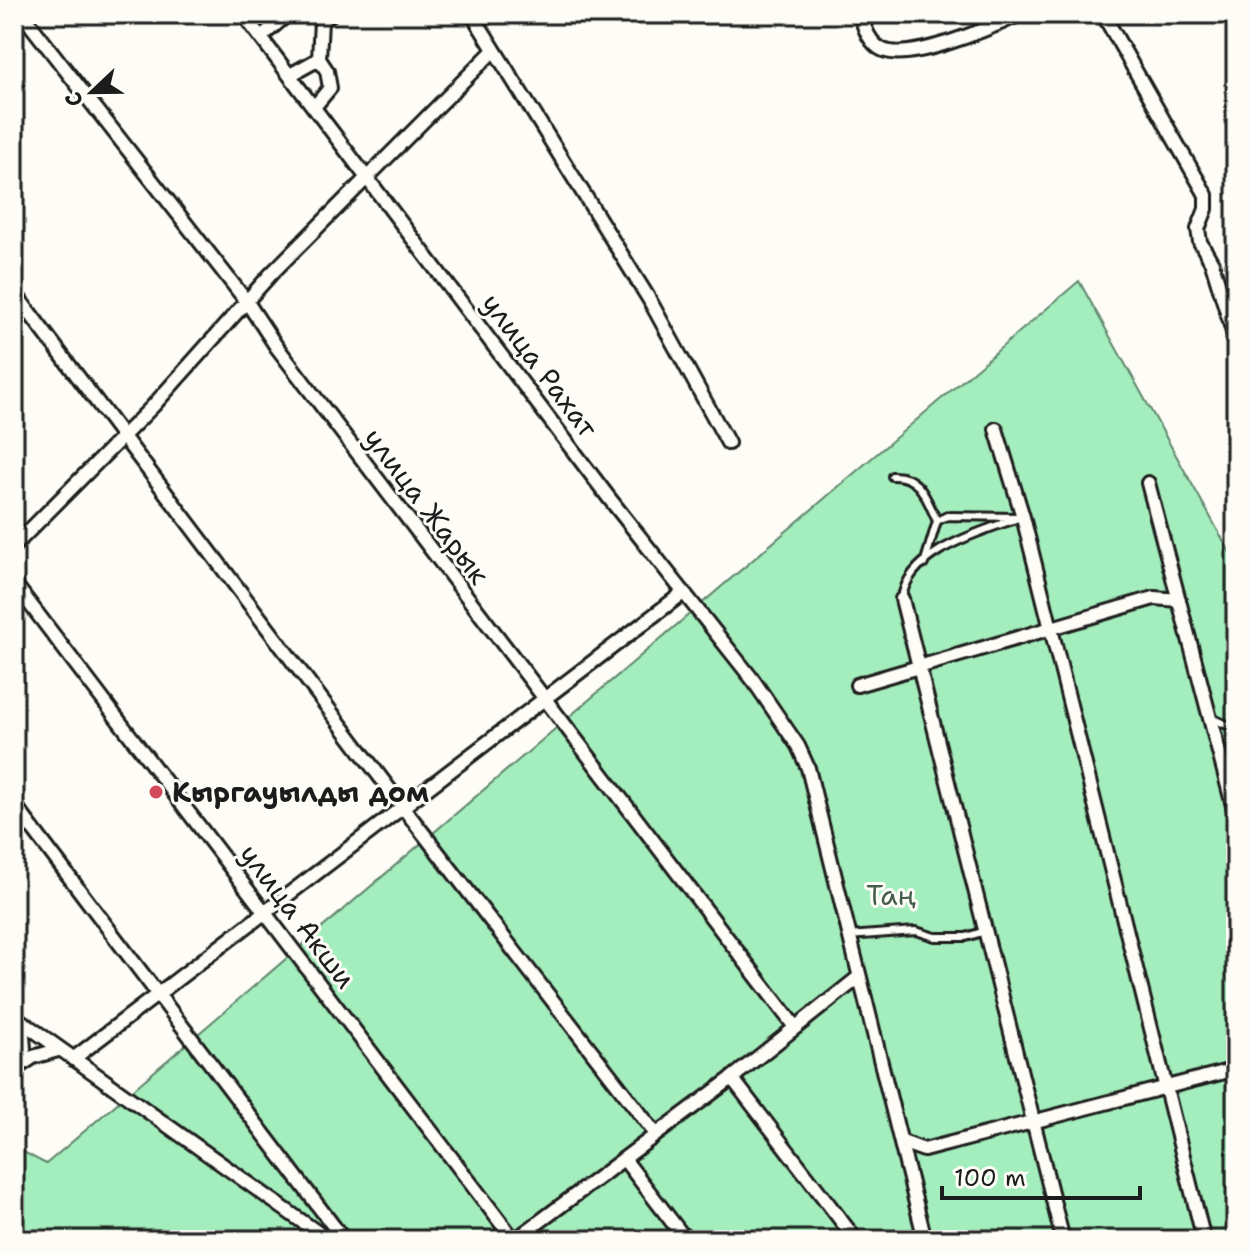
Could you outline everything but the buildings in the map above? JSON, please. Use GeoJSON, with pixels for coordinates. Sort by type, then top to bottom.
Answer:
{"type":"FeatureCollection","features":[{"type":"Feature","properties":{"kind":"street","name":"улица Жарык"},"geometry":{"type":"LineString","coordinates":[[22,14],[247,302],[276,346],[795,1027]]}},
{"type":"Feature","properties":{"kind":"street","name":"улица Рахат"},"geometry":{"type":"LineString","coordinates":[[243,14],[683,593],[753,680],[798,746],[808,768],[925,1240]]}},
{"type":"Feature","properties":{"kind":"street"},"geometry":{"type":"LineString","coordinates":[[261,37],[288,14]]}},
{"type":"Feature","properties":{"kind":"street"},"geometry":{"type":"LineString","coordinates":[[315,106],[330,88],[327,71],[319,59],[321,21],[331,14]]}},
{"type":"Feature","properties":{"kind":"street"},"geometry":{"type":"LineString","coordinates":[[472,14],[649,299],[728,443]]}},
{"type":"Feature","properties":{"kind":"street"},"geometry":{"type":"LineString","coordinates":[[860,14],[869,37],[882,50],[902,51],[949,41],[1020,14]]}},
{"type":"Feature","properties":{"kind":"street"},"geometry":{"type":"LineString","coordinates":[[1103,14],[1206,195],[1206,209],[1198,229],[1200,242],[1212,263],[1236,342]]}},
{"type":"Feature","properties":{"kind":"street"},"geometry":{"type":"LineString","coordinates":[[14,546],[493,51]]}},
{"type":"Feature","properties":{"kind":"street"},"geometry":{"type":"LineString","coordinates":[[290,75],[319,59]]}},
{"type":"Feature","properties":{"kind":"street"},"geometry":{"type":"LineString","coordinates":[[14,292],[402,806],[655,1133]]}},
{"type":"Feature","properties":{"kind":"street"},"geometry":{"type":"LineString","coordinates":[[1236,356],[1236,364]]}},
{"type":"Feature","properties":{"kind":"street"},"geometry":{"type":"LineString","coordinates":[[996,429],[1023,517],[1204,1240]]}},
{"type":"Feature","properties":{"kind":"street"},"geometry":{"type":"LineString","coordinates":[[1148,483],[1236,817]]}},
{"type":"Feature","properties":{"kind":"street","name":"улица Акши"},"geometry":{"type":"LineString","coordinates":[[14,583],[515,1240]]}},
{"type":"Feature","properties":{"kind":"street"},"geometry":{"type":"LineString","coordinates":[[73,1059],[683,593]]}},
{"type":"Feature","properties":{"kind":"street"},"geometry":{"type":"LineString","coordinates":[[857,685],[1154,598],[1179,600]]}},
{"type":"Feature","properties":{"kind":"street"},"geometry":{"type":"LineString","coordinates":[[902,599],[1063,1240]]}},
{"type":"Feature","properties":{"kind":"street"},"geometry":{"type":"LineString","coordinates":[[14,804],[344,1240]]}},
{"type":"Feature","properties":{"kind":"street"},"geometry":{"type":"LineString","coordinates":[[515,1240],[732,1078],[859,977]]}},
{"type":"Feature","properties":{"kind":"street"},"geometry":{"type":"LineString","coordinates":[[18,1019],[328,1240]]}},
{"type":"Feature","properties":{"kind":"street"},"geometry":{"type":"LineString","coordinates":[[17,1067],[24,1049],[18,1019]]}},
{"type":"Feature","properties":{"kind":"street"},"geometry":{"type":"LineString","coordinates":[[17,1067],[58,1050]]}},
{"type":"Feature","properties":{"kind":"street"},"geometry":{"type":"LineString","coordinates":[[902,1142],[924,1150],[1236,1069]]}},
{"type":"Feature","properties":{"kind":"street"},"geometry":{"type":"LineString","coordinates":[[732,1078],[856,1240]]}},
{"type":"Feature","properties":{"kind":"street"},"geometry":{"type":"LineString","coordinates":[[624,1159],[686,1240]]}},
{"type":"Feature","properties":{"kind":"lane"},"geometry":{"type":"LineString","coordinates":[[892,476],[907,476],[917,483],[937,521],[924,564]]}},
{"type":"Feature","properties":{"kind":"lane"},"geometry":{"type":"LineString","coordinates":[[937,521],[947,516],[975,514],[1023,517]]}},
{"type":"Feature","properties":{"kind":"lane"},"geometry":{"type":"LineString","coordinates":[[902,599],[903,587],[943,547],[1023,517]]}},
{"type":"Feature","properties":{"kind":"lane"},"geometry":{"type":"LineString","coordinates":[[1211,718],[1236,729]]}},
{"type":"Feature","properties":{"kind":"lane"},"geometry":{"type":"LineString","coordinates":[[1223,765],[1236,758]]}},
{"type":"Feature","properties":{"kind":"lane"},"geometry":{"type":"LineString","coordinates":[[848,936],[916,931],[949,938],[985,931]]}},
{"type":"Feature","properties":{"kind":"green space","name":"Таң"},"geometry":{"type":"Polygon","coordinates":[[[1079,281],[1236,563],[1236,1240],[14,1240],[14,1147],[46,1164],[1079,281]]]}},
{"type":"Feature","properties":{"kind":"place","name":"Кыргауылды дом"},"geometry":{"type":"Point","coordinates":[156,792]}}]}
